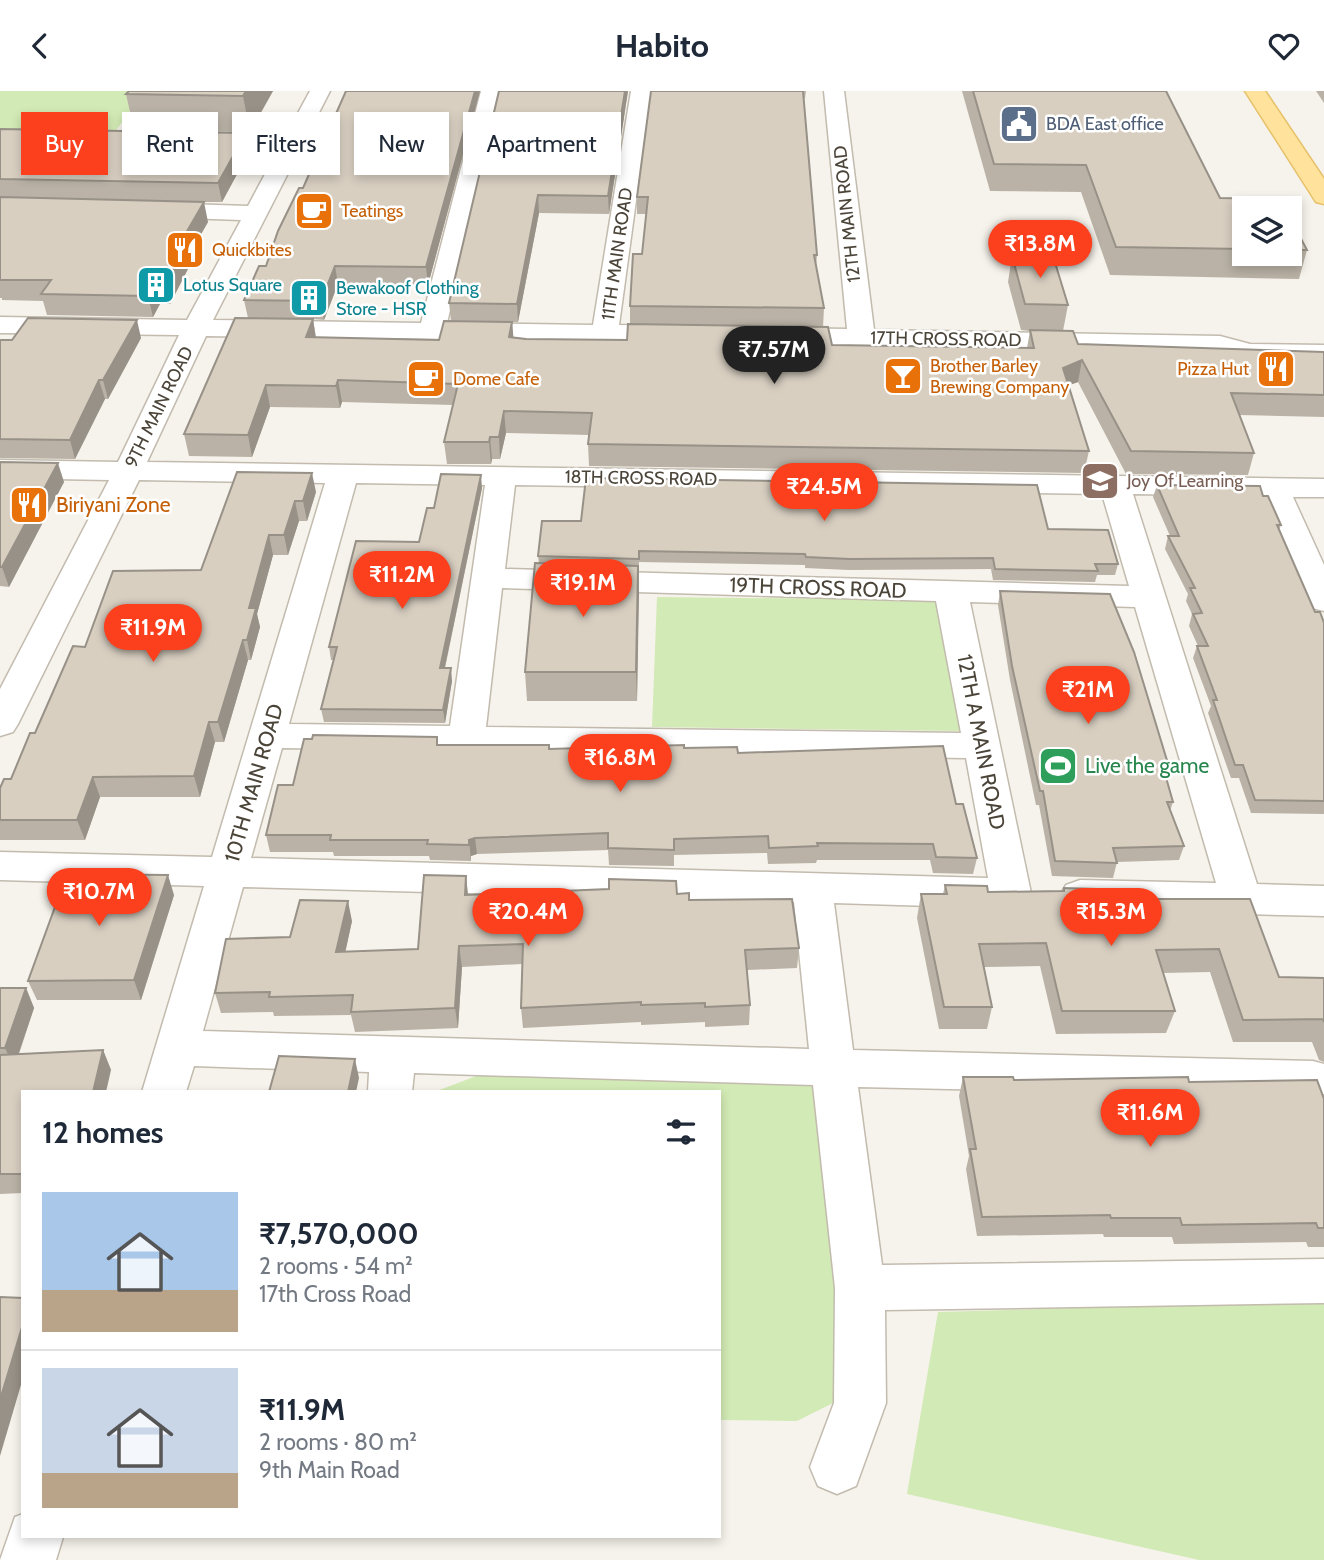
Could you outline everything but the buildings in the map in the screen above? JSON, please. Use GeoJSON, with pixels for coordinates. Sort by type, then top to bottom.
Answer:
{"type":"FeatureCollection","features":[{"type":"Feature","properties":{"kind":"main road"},"geometry":{"type":"LineString","coordinates":[[1255,91],[1324,197]]}},
{"type":"Feature","properties":{"kind":"street","name":"9TH MAIN ROAD"},"geometry":{"type":"LineString","coordinates":[[309,112],[320,91]]}},
{"type":"Feature","properties":{"kind":"street"},"geometry":{"type":"LineString","coordinates":[[432,331],[491,91]]}},
{"type":"Feature","properties":{"kind":"street","name":"11TH MAIN ROAD"},"geometry":{"type":"LineString","coordinates":[[605,333],[641,91]]}},
{"type":"Feature","properties":{"kind":"street","name":"12TH MAIN ROAD"},"geometry":{"type":"LineString","coordinates":[[834,91],[861,337]]}},
{"type":"Feature","properties":{"kind":"street","name":"9TH MAIN ROAD"},"geometry":{"type":"LineString","coordinates":[[0,724],[128,471],[196,328],[277,175]]}},
{"type":"Feature","properties":{"kind":"street"},"geometry":{"type":"LineString","coordinates":[[134,210],[258,212]]}},
{"type":"Feature","properties":{"kind":"street"},"geometry":{"type":"LineString","coordinates":[[0,325],[699,335]]}},
{"type":"Feature","properties":{"kind":"street","name":"17TH CROSS ROAD"},"geometry":{"type":"LineString","coordinates":[[753,335],[1220,344],[1249,352],[1324,353]]}},
{"type":"Feature","properties":{"kind":"street","name":"17TH CROSS ROAD"},"geometry":{"type":"LineString","coordinates":[[1220,344],[1243,337],[1324,339]]}},
{"type":"Feature","properties":{"kind":"street","name":"18TH CROSS ROAD"},"geometry":{"type":"LineString","coordinates":[[0,469],[1324,488]]}},
{"type":"Feature","properties":{"kind":"street","name":"10TH MAIN ROAD"},"geometry":{"type":"LineString","coordinates":[[165,1090],[343,474]]}},
{"type":"Feature","properties":{"kind":"street"},"geometry":{"type":"LineString","coordinates":[[466,739],[500,476]]}},
{"type":"Feature","properties":{"kind":"street"},"geometry":{"type":"LineString","coordinates":[[1115,485],[1241,899]]}},
{"type":"Feature","properties":{"kind":"street"},"geometry":{"type":"LineString","coordinates":[[1273,487],[1324,601]]}},
{"type":"Feature","properties":{"kind":"street","name":"19TH CROSS ROAD"},"geometry":{"type":"LineString","coordinates":[[487,578],[1150,597]]}},
{"type":"Feature","properties":{"kind":"street","name":"12TH A MAIN ROAD"},"geometry":{"type":"LineString","coordinates":[[951,592],[1011,893]]}},
{"type":"Feature","properties":{"kind":"street"},"geometry":{"type":"LineString","coordinates":[[267,736],[982,746]]}},
{"type":"Feature","properties":{"kind":"street"},"geometry":{"type":"LineString","coordinates":[[0,866],[1324,901]]}},
{"type":"Feature","properties":{"kind":"street"},"geometry":{"type":"LineString","coordinates":[[812,888],[860,1288],[860,1403],[837,1467]]}},
{"type":"Feature","properties":{"kind":"street"},"geometry":{"type":"LineString","coordinates":[[177,1048],[392,1073],[833,1068],[1313,1079]]}},
{"type":"Feature","properties":{"kind":"street"},"geometry":{"type":"LineString","coordinates":[[860,1288],[1324,1281]]}},
{"type":"Feature","properties":{"kind":"street"},"geometry":{"type":"LineString","coordinates":[[28,1560],[35,1538]]}},
{"type":"Feature","properties":{"kind":"green space"},"geometry":{"type":"Polygon","coordinates":[[[0,91],[144,91],[129,112],[122,112],[122,122],[115,132],[108,132],[108,112],[21,112],[21,131],[0,131],[0,91]]]}},
{"type":"Feature","properties":{"kind":"green space"},"geometry":{"type":"Polygon","coordinates":[[[657,597],[938,600],[960,731],[652,727],[657,597]]]}},
{"type":"Feature","properties":{"kind":"green space"},"geometry":{"type":"Polygon","coordinates":[[[479,1075],[816,1083],[847,1396],[797,1421],[721,1420],[721,1090],[439,1090],[479,1075]]]}},
{"type":"Feature","properties":{"kind":"green space"},"geometry":{"type":"Polygon","coordinates":[[[1324,1301],[1324,1560],[1199,1560],[907,1494],[938,1312],[1324,1301]]]}},
{"type":"Feature","properties":{"kind":"place","name":"BDA East office"},"geometry":{"type":"Point","coordinates":[1019,124]}},
{"type":"Feature","properties":{"kind":"place","name":"Teatings"},"geometry":{"type":"Point","coordinates":[314,211]}},
{"type":"Feature","properties":{"kind":"place","name":"Quickbites"},"geometry":{"type":"Point","coordinates":[185,250]}},
{"type":"Feature","properties":{"kind":"place","name":"Lotus Square"},"geometry":{"type":"Point","coordinates":[156,285]}},
{"type":"Feature","properties":{"kind":"place","name":"Bewakoof Clothing Store - HSR"},"geometry":{"type":"Point","coordinates":[309,298]}},
{"type":"Feature","properties":{"kind":"place","name":"Pizza Hut"},"geometry":{"type":"Point","coordinates":[1276,369]}},
{"type":"Feature","properties":{"kind":"place","name":"Brother Barley Brewing Company"},"geometry":{"type":"Point","coordinates":[903,376]}},
{"type":"Feature","properties":{"kind":"place","name":"Dome Cafe"},"geometry":{"type":"Point","coordinates":[426,379]}},
{"type":"Feature","properties":{"kind":"place","name":"Joy Of Learning"},"geometry":{"type":"Point","coordinates":[1100,481]}},
{"type":"Feature","properties":{"kind":"place","name":"Biriyani Zone"},"geometry":{"type":"Point","coordinates":[29,505]}},
{"type":"Feature","properties":{"kind":"place","name":"Live the game"},"geometry":{"type":"Point","coordinates":[1058,766]}}]}
